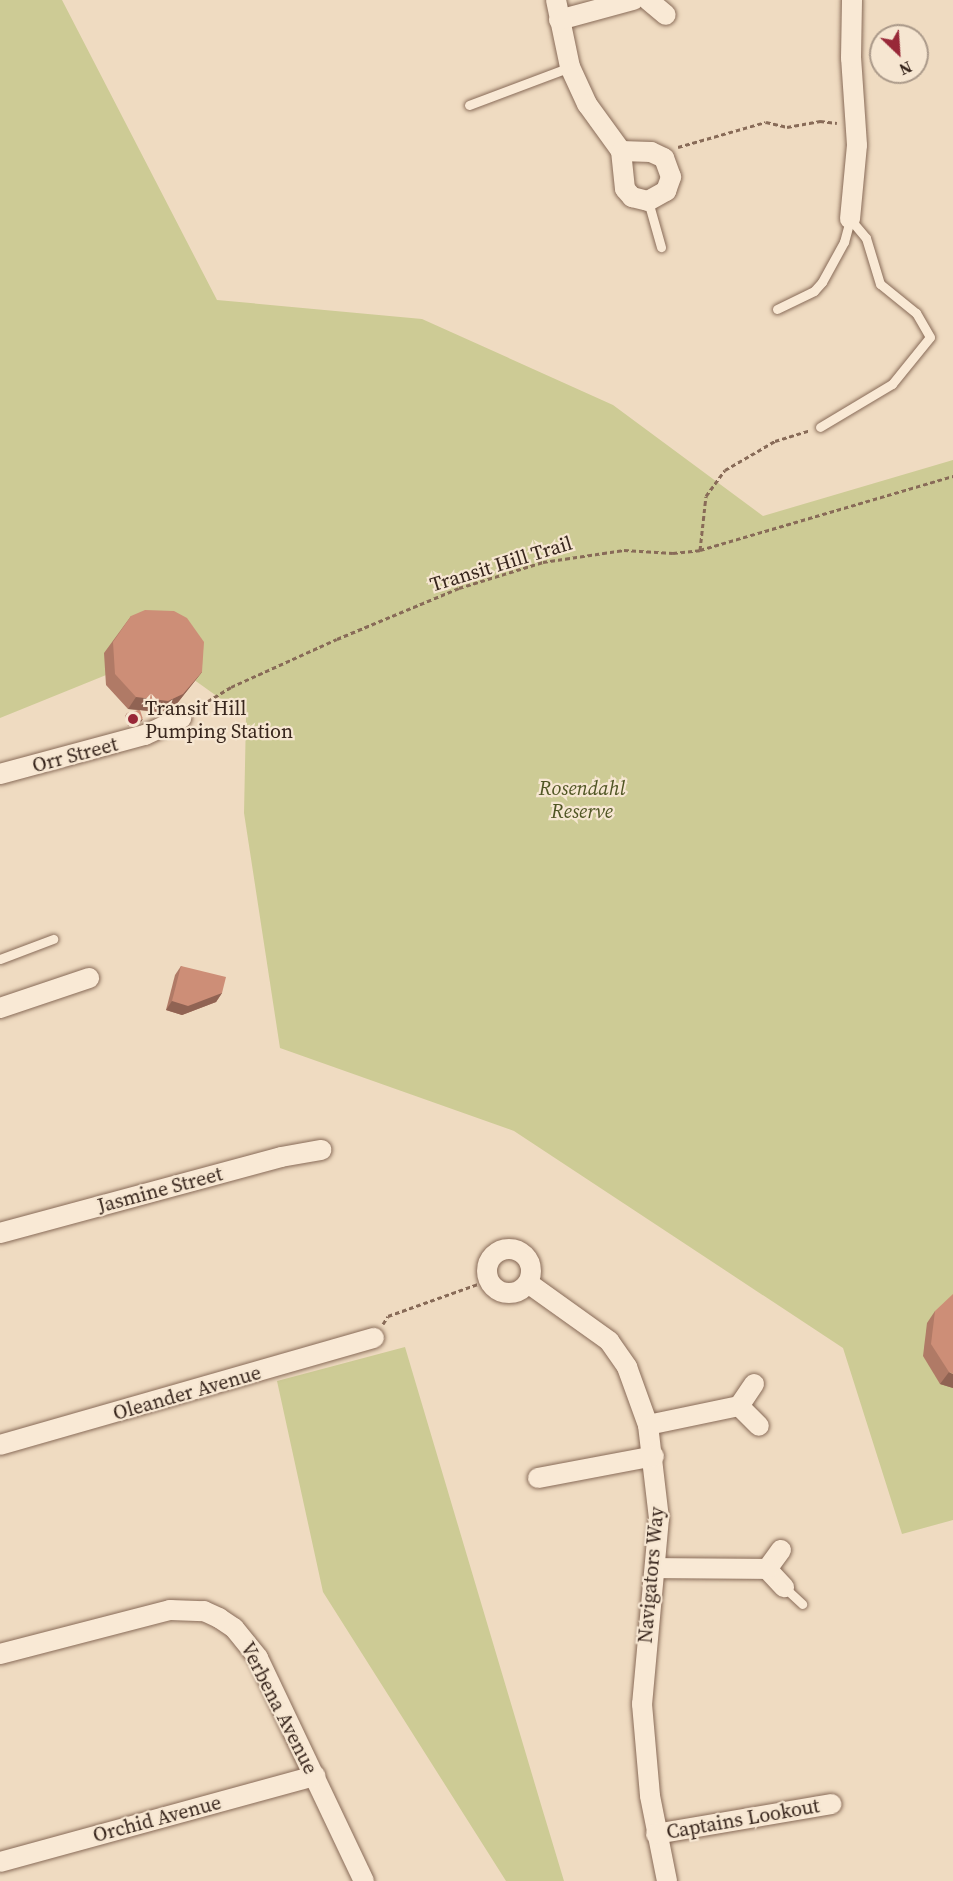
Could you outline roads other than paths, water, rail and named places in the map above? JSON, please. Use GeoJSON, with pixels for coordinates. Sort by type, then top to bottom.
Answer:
{"type":"FeatureCollection","features":[{"type":"Feature","properties":{"kind":"street"},"geometry":{"type":"LineString","coordinates":[[556,0],[570,67],[588,104],[621,151],[625,189],[632,197],[648,201],[662,195],[670,185],[670,170],[662,157],[651,152],[621,151]]}},
{"type":"Feature","properties":{"kind":"street"},"geometry":{"type":"LineString","coordinates":[[559,20],[633,0]]}},
{"type":"Feature","properties":{"kind":"street"},"geometry":{"type":"LineString","coordinates":[[648,0],[666,15]]}},
{"type":"Feature","properties":{"kind":"street"},"geometry":{"type":"LineString","coordinates":[[850,219],[856,121],[850,58],[852,0]]}},
{"type":"Feature","properties":{"kind":"street","name":"Orr Street"},"geometry":{"type":"LineString","coordinates":[[0,774],[144,735],[181,718]]}},
{"type":"Feature","properties":{"kind":"street"},"geometry":{"type":"LineString","coordinates":[[0,1008],[89,978]]}},
{"type":"Feature","properties":{"kind":"street","name":"Jasmine Street"},"geometry":{"type":"LineString","coordinates":[[0,1233],[281,1157],[321,1150]]}},
{"type":"Feature","properties":{"kind":"street"},"geometry":{"type":"LineString","coordinates":[[506,1248],[517,1249],[531,1263],[528,1283],[521,1290],[503,1292],[489,1280],[489,1260],[506,1248]]}},
{"type":"Feature","properties":{"kind":"street","name":"Navigators Way"},"geometry":{"type":"LineString","coordinates":[[528,1283],[609,1341],[627,1367],[648,1425],[654,1456],[659,1518],[642,1704],[656,1834],[667,1881]]}},
{"type":"Feature","properties":{"kind":"street","name":"Oleander Avenue"},"geometry":{"type":"LineString","coordinates":[[0,1445],[374,1338]]}},
{"type":"Feature","properties":{"kind":"street"},"geometry":{"type":"LineString","coordinates":[[648,1425],[739,1406],[754,1384]]}},
{"type":"Feature","properties":{"kind":"street"},"geometry":{"type":"LineString","coordinates":[[739,1406],[759,1426]]}},
{"type":"Feature","properties":{"kind":"street"},"geometry":{"type":"LineString","coordinates":[[538,1478],[654,1456]]}},
{"type":"Feature","properties":{"kind":"street"},"geometry":{"type":"LineString","coordinates":[[767,1569],[782,1550]]}},
{"type":"Feature","properties":{"kind":"street"},"geometry":{"type":"LineString","coordinates":[[655,1568],[767,1569],[784,1587]]}},
{"type":"Feature","properties":{"kind":"street","name":"Verbena Avenue"},"geometry":{"type":"LineString","coordinates":[[0,1654],[124,1619],[170,1610],[204,1611],[234,1628],[247,1641],[315,1776],[364,1881]]}},
{"type":"Feature","properties":{"kind":"street","name":"Orchid Avenue"},"geometry":{"type":"LineString","coordinates":[[0,1862],[315,1776]]}},
{"type":"Feature","properties":{"kind":"street","name":"Captains Lookout"},"geometry":{"type":"LineString","coordinates":[[656,1834],[831,1804]]}},
{"type":"Feature","properties":{"kind":"lane"},"geometry":{"type":"LineString","coordinates":[[469,105],[570,67]]}},
{"type":"Feature","properties":{"kind":"lane"},"geometry":{"type":"LineString","coordinates":[[648,201],[661,247]]}},
{"type":"Feature","properties":{"kind":"lane"},"geometry":{"type":"LineString","coordinates":[[777,309],[814,291],[822,282],[844,242],[850,219]]}},
{"type":"Feature","properties":{"kind":"lane"},"geometry":{"type":"LineString","coordinates":[[820,426],[892,384],[930,337],[916,313],[880,284],[866,238],[850,219]]}},
{"type":"Feature","properties":{"kind":"lane"},"geometry":{"type":"LineString","coordinates":[[0,959],[53,939]]}},
{"type":"Feature","properties":{"kind":"lane"},"geometry":{"type":"LineString","coordinates":[[784,1587],[802,1604]]}},
{"type":"Feature","properties":{"kind":"place","name":"Transit Hill Pumping Station"},"geometry":{"type":"Point","coordinates":[133,719]}},
{"type":"Feature","properties":{"kind":"park label","name":"Rosendahl Reserve"},"geometry":{"type":"Point","coordinates":[582,800]}}]}
